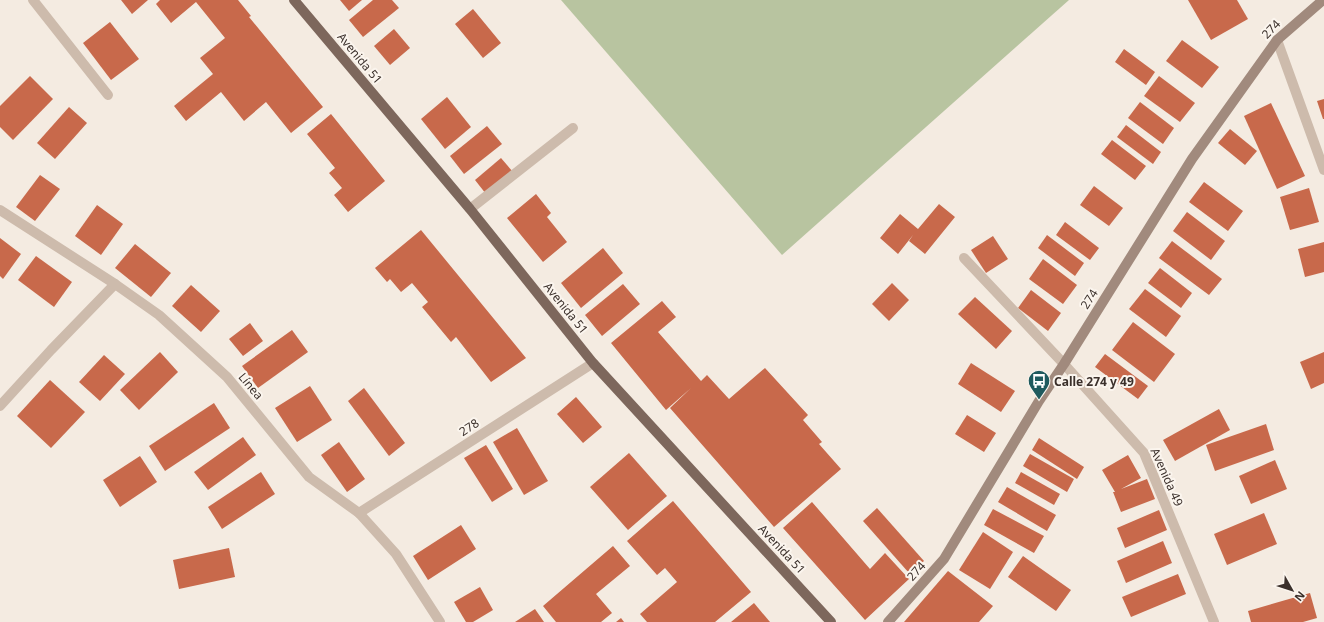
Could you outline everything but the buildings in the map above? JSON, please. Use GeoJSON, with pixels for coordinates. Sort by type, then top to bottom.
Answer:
{"type":"FeatureCollection","features":[{"type":"Feature","properties":{"kind":"main road","name":"Avenida 51"},"geometry":{"type":"LineString","coordinates":[[294,0],[470,209],[593,362],[831,622]]}},
{"type":"Feature","properties":{"kind":"street"},"geometry":{"type":"LineString","coordinates":[[33,0],[108,96]]}},
{"type":"Feature","properties":{"kind":"street","name":"274"},"geometry":{"type":"LineString","coordinates":[[888,622],[944,559],[1039,401],[1064,364],[1192,159],[1277,40],[1323,0]]}},
{"type":"Feature","properties":{"kind":"street"},"geometry":{"type":"LineString","coordinates":[[1277,40],[1324,170]]}},
{"type":"Feature","properties":{"kind":"street"},"geometry":{"type":"LineString","coordinates":[[470,209],[574,128]]}},
{"type":"Feature","properties":{"kind":"street","name":"Línea"},"geometry":{"type":"LineString","coordinates":[[0,210],[115,284],[159,315],[226,377],[309,477],[359,513],[396,554],[440,622]]}},
{"type":"Feature","properties":{"kind":"street","name":"Avenida 49"},"geometry":{"type":"LineString","coordinates":[[964,258],[1064,364],[1144,453],[1214,622]]}},
{"type":"Feature","properties":{"kind":"street"},"geometry":{"type":"LineString","coordinates":[[0,406],[51,350],[115,284]]}},
{"type":"Feature","properties":{"kind":"street","name":"278"},"geometry":{"type":"LineString","coordinates":[[359,513],[593,362]]}},
{"type":"Feature","properties":{"kind":"green space"},"geometry":{"type":"Polygon","coordinates":[[[561,0],[1069,0],[782,255],[561,0]]]}},
{"type":"Feature","properties":{"kind":"place","name":"Calle 274 y 49"},"geometry":{"type":"Point","coordinates":[1039,400]}}]}
